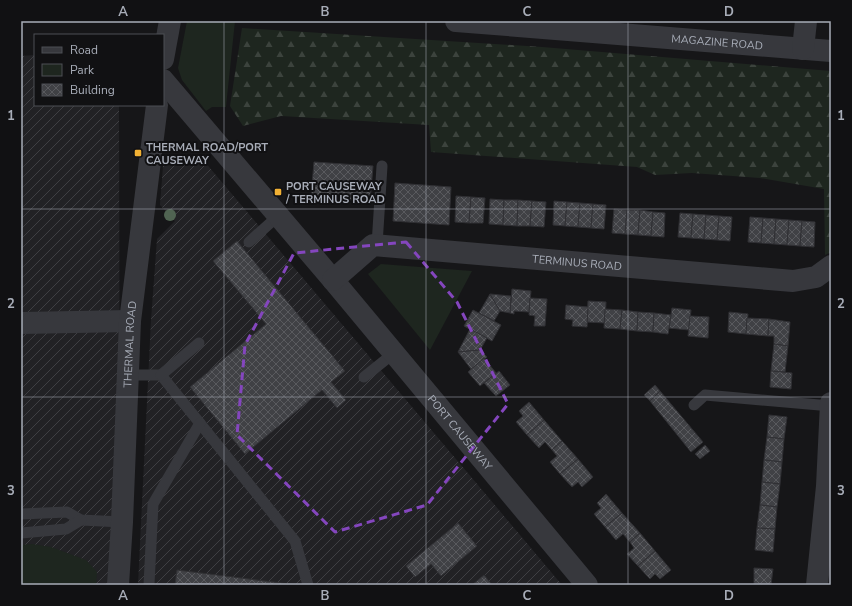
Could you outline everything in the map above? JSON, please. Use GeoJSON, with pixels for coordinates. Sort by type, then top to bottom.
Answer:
{"type":"FeatureCollection","features":[{"type":"Feature","properties":{"kind":"street"},"geometry":{"type":"LineString","coordinates":[[164,54],[170,21]]}},
{"type":"Feature","properties":{"kind":"street","name":"MAGAZINE ROAD"},"geometry":{"type":"LineString","coordinates":[[457,21],[632,29],[831,51]]}},
{"type":"Feature","properties":{"kind":"street"},"geometry":{"type":"LineString","coordinates":[[803,49],[806,21]]}},
{"type":"Feature","properties":{"kind":"street","name":"PORT CAUSEWAY"},"geometry":{"type":"LineString","coordinates":[[164,81],[333,280],[587,585]]}},
{"type":"Feature","properties":{"kind":"street","name":"THERMAL ROAD"},"geometry":{"type":"LineString","coordinates":[[118,585],[130,321],[157,106]]}},
{"type":"Feature","properties":{"kind":"street"},"geometry":{"type":"LineString","coordinates":[[333,280],[373,245],[377,245]]}},
{"type":"Feature","properties":{"kind":"street","name":"TERMINUS ROAD"},"geometry":{"type":"LineString","coordinates":[[377,245],[793,281],[816,277],[831,266]]}},
{"type":"Feature","properties":{"kind":"street"},"geometry":{"type":"LineString","coordinates":[[21,323],[130,321]]}},
{"type":"Feature","properties":{"kind":"street"},"geometry":{"type":"LineString","coordinates":[[817,585],[829,486],[831,403]]}},
{"type":"Feature","properties":{"kind":"lane"},"geometry":{"type":"LineString","coordinates":[[377,245],[382,166]]}},
{"type":"Feature","properties":{"kind":"lane"},"geometry":{"type":"LineString","coordinates":[[249,242],[278,216]]}},
{"type":"Feature","properties":{"kind":"lane"},"geometry":{"type":"LineString","coordinates":[[127,375],[160,375],[199,343]]}},
{"type":"Feature","properties":{"kind":"lane"},"geometry":{"type":"LineString","coordinates":[[364,377],[394,353]]}},
{"type":"Feature","properties":{"kind":"lane"},"geometry":{"type":"LineString","coordinates":[[160,375],[295,541],[308,585]]}},
{"type":"Feature","properties":{"kind":"lane"},"geometry":{"type":"LineString","coordinates":[[694,405],[705,395],[830,406]]}},
{"type":"Feature","properties":{"kind":"lane"},"geometry":{"type":"LineString","coordinates":[[149,585],[153,504],[200,423]]}},
{"type":"Feature","properties":{"kind":"lane"},"geometry":{"type":"LineString","coordinates":[[21,514],[67,512],[81,520],[122,522]]}},
{"type":"Feature","properties":{"kind":"lane"},"geometry":{"type":"LineString","coordinates":[[21,533],[66,529],[81,520]]}},
{"type":"Feature","properties":{"kind":"highlighted area"},"geometry":{"type":"Polygon","coordinates":[[[406,242],[457,302],[508,404],[427,505],[335,532],[237,435],[245,345],[294,253],[406,242]]]}},
{"type":"Feature","properties":{"kind":"shaded area"},"geometry":{"type":"Polygon","coordinates":[[[34,55],[34,106],[119,106],[120,585],[21,585],[21,56],[34,55]]]}},
{"type":"Feature","properties":{"kind":"shaded area"},"geometry":{"type":"Polygon","coordinates":[[[204,161],[562,585],[138,585],[151,320],[157,239],[175,221],[160,205],[163,166],[204,161]]]}},
{"type":"Feature","properties":{"kind":"green space"},"geometry":{"type":"Polygon","coordinates":[[[187,21],[235,21],[226,107],[212,107],[206,111],[182,80],[178,68],[187,21]]]}},
{"type":"Feature","properties":{"kind":"green space"},"geometry":{"type":"Polygon","coordinates":[[[242,28],[542,47],[831,71],[831,252],[825,255],[824,189],[760,178],[692,173],[655,175],[637,167],[431,152],[429,125],[281,116],[243,126],[230,106],[242,28]]]}},
{"type":"Feature","properties":{"kind":"green space"},"geometry":{"type":"Polygon","coordinates":[[[381,264],[472,271],[430,350],[368,274],[381,264]]]}},
{"type":"Feature","properties":{"kind":"green space"},"geometry":{"type":"Polygon","coordinates":[[[32,544],[51,547],[86,560],[97,572],[96,585],[21,585],[21,545],[32,544]]]}},
{"type":"Feature","properties":{"kind":"building"},"geometry":{"type":"Polygon","coordinates":[[[314,162],[373,166],[370,202],[311,197],[314,162]]]}},
{"type":"Feature","properties":{"kind":"building"},"geometry":{"type":"Polygon","coordinates":[[[395,183],[451,187],[449,225],[393,221],[395,183]]]}},
{"type":"Feature","properties":{"kind":"building"},"geometry":{"type":"Polygon","coordinates":[[[456,196],[471,197],[469,223],[455,222],[456,196]]]}},
{"type":"Feature","properties":{"kind":"building"},"geometry":{"type":"Polygon","coordinates":[[[471,197],[485,198],[483,223],[469,223],[471,197]]]}},
{"type":"Feature","properties":{"kind":"building"},"geometry":{"type":"Polygon","coordinates":[[[490,199],[504,200],[503,225],[489,224],[490,199]]]}},
{"type":"Feature","properties":{"kind":"building"},"geometry":{"type":"Polygon","coordinates":[[[504,200],[518,200],[517,226],[503,225],[504,200]]]}},
{"type":"Feature","properties":{"kind":"building"},"geometry":{"type":"Polygon","coordinates":[[[518,200],[532,201],[530,226],[517,226],[518,200]]]}},
{"type":"Feature","properties":{"kind":"building"},"geometry":{"type":"Polygon","coordinates":[[[532,201],[546,202],[544,227],[530,226],[532,201]]]}},
{"type":"Feature","properties":{"kind":"building"},"geometry":{"type":"Polygon","coordinates":[[[554,201],[567,202],[565,226],[553,225],[554,201]]]}},
{"type":"Feature","properties":{"kind":"building"},"geometry":{"type":"Polygon","coordinates":[[[567,202],[580,203],[578,227],[565,226],[567,202]]]}},
{"type":"Feature","properties":{"kind":"building"},"geometry":{"type":"Polygon","coordinates":[[[580,203],[593,204],[591,228],[578,227],[580,203]]]}},
{"type":"Feature","properties":{"kind":"building"},"geometry":{"type":"Polygon","coordinates":[[[593,204],[606,205],[604,229],[591,228],[593,204]]]}},
{"type":"Feature","properties":{"kind":"building"},"geometry":{"type":"Polygon","coordinates":[[[614,209],[627,210],[625,234],[612,233],[614,209]]]}},
{"type":"Feature","properties":{"kind":"building"},"geometry":{"type":"Polygon","coordinates":[[[627,210],[640,210],[638,235],[625,234],[627,210]]]}},
{"type":"Feature","properties":{"kind":"building"},"geometry":{"type":"Polygon","coordinates":[[[640,210],[653,212],[651,236],[638,235],[640,210]]]}},
{"type":"Feature","properties":{"kind":"building"},"geometry":{"type":"Polygon","coordinates":[[[653,212],[665,213],[664,237],[651,236],[653,212]]]}},
{"type":"Feature","properties":{"kind":"building"},"geometry":{"type":"Polygon","coordinates":[[[680,213],[693,214],[691,238],[678,237],[680,213]]]}},
{"type":"Feature","properties":{"kind":"building"},"geometry":{"type":"Polygon","coordinates":[[[693,214],[706,215],[704,239],[691,238],[693,214]]]}},
{"type":"Feature","properties":{"kind":"building"},"geometry":{"type":"Polygon","coordinates":[[[706,215],[719,216],[717,240],[704,239],[706,215]]]}},
{"type":"Feature","properties":{"kind":"building"},"geometry":{"type":"Polygon","coordinates":[[[719,216],[732,217],[730,241],[717,240],[719,216]]]}},
{"type":"Feature","properties":{"kind":"building"},"geometry":{"type":"Polygon","coordinates":[[[750,217],[763,218],[761,243],[748,242],[750,217]]]}},
{"type":"Feature","properties":{"kind":"building"},"geometry":{"type":"Polygon","coordinates":[[[763,218],[776,219],[774,244],[761,243],[763,218]]]}},
{"type":"Feature","properties":{"kind":"building"},"geometry":{"type":"Polygon","coordinates":[[[776,219],[789,220],[787,245],[774,244],[776,219]]]}},
{"type":"Feature","properties":{"kind":"building"},"geometry":{"type":"Polygon","coordinates":[[[789,220],[802,221],[800,246],[787,245],[789,220]]]}},
{"type":"Feature","properties":{"kind":"building"},"geometry":{"type":"Polygon","coordinates":[[[802,221],[815,222],[814,247],[800,246],[802,221]]]}},
{"type":"Feature","properties":{"kind":"building"},"geometry":{"type":"Polygon","coordinates":[[[237,241],[345,371],[331,382],[346,400],[337,408],[322,390],[245,454],[190,387],[266,324],[213,261],[237,241]]]}},
{"type":"Feature","properties":{"kind":"building"},"geometry":{"type":"Polygon","coordinates":[[[512,289],[531,291],[529,312],[514,311],[514,314],[510,313],[512,289]]]}},
{"type":"Feature","properties":{"kind":"building"},"geometry":{"type":"Polygon","coordinates":[[[490,294],[500,311],[494,321],[479,313],[490,294]]]}},
{"type":"Feature","properties":{"kind":"building"},"geometry":{"type":"Polygon","coordinates":[[[490,294],[511,296],[510,313],[500,311],[490,294]]]}},
{"type":"Feature","properties":{"kind":"building"},"geometry":{"type":"Polygon","coordinates":[[[530,298],[547,299],[545,326],[534,326],[535,316],[529,315],[530,298]]]}},
{"type":"Feature","properties":{"kind":"building"},"geometry":{"type":"Polygon","coordinates":[[[588,301],[606,302],[605,323],[587,322],[588,301]]]}},
{"type":"Feature","properties":{"kind":"building"},"geometry":{"type":"Polygon","coordinates":[[[566,305],[588,307],[587,327],[572,326],[573,320],[565,319],[566,305]]]}},
{"type":"Feature","properties":{"kind":"building"},"geometry":{"type":"Polygon","coordinates":[[[672,308],[691,310],[689,330],[669,328],[672,308]]]}},
{"type":"Feature","properties":{"kind":"building"},"geometry":{"type":"Polygon","coordinates":[[[605,309],[622,310],[620,329],[604,328],[605,309]]]}},
{"type":"Feature","properties":{"kind":"building"},"geometry":{"type":"Polygon","coordinates":[[[473,310],[501,325],[492,341],[464,326],[473,310]]]}},
{"type":"Feature","properties":{"kind":"building"},"geometry":{"type":"Polygon","coordinates":[[[622,310],[638,312],[637,331],[620,329],[622,310]]]}},
{"type":"Feature","properties":{"kind":"building"},"geometry":{"type":"Polygon","coordinates":[[[638,312],[654,313],[653,332],[637,331],[638,312]]]}},
{"type":"Feature","properties":{"kind":"building"},"geometry":{"type":"Polygon","coordinates":[[[729,312],[748,314],[746,334],[728,332],[729,312]]]}},
{"type":"Feature","properties":{"kind":"building"},"geometry":{"type":"Polygon","coordinates":[[[654,313],[671,315],[668,334],[653,332],[654,313]]]}},
{"type":"Feature","properties":{"kind":"building"},"geometry":{"type":"Polygon","coordinates":[[[690,316],[709,317],[708,338],[688,336],[690,316]]]}},
{"type":"Feature","properties":{"kind":"building"},"geometry":{"type":"Polygon","coordinates":[[[747,318],[769,319],[768,336],[746,334],[747,318]]]}},
{"type":"Feature","properties":{"kind":"building"},"geometry":{"type":"Polygon","coordinates":[[[769,319],[790,322],[788,346],[774,344],[774,336],[768,336],[769,319]]]}},
{"type":"Feature","properties":{"kind":"building"},"geometry":{"type":"Polygon","coordinates":[[[470,329],[487,338],[480,350],[458,352],[470,329]]]}},
{"type":"Feature","properties":{"kind":"building"},"geometry":{"type":"Polygon","coordinates":[[[774,344],[788,346],[785,372],[771,371],[774,344]]]}},
{"type":"Feature","properties":{"kind":"building"},"geometry":{"type":"Polygon","coordinates":[[[480,350],[487,357],[471,369],[458,352],[480,350]]]}},
{"type":"Feature","properties":{"kind":"building"},"geometry":{"type":"Polygon","coordinates":[[[484,358],[496,373],[480,386],[468,372],[484,358]]]}},
{"type":"Feature","properties":{"kind":"building"},"geometry":{"type":"Polygon","coordinates":[[[499,371],[510,385],[496,396],[484,383],[499,371]]]}},
{"type":"Feature","properties":{"kind":"building"},"geometry":{"type":"Polygon","coordinates":[[[771,371],[792,373],[791,389],[770,387],[771,371]]]}},
{"type":"Feature","properties":{"kind":"building"},"geometry":{"type":"Polygon","coordinates":[[[655,385],[660,391],[650,401],[644,395],[655,385]]]}},
{"type":"Feature","properties":{"kind":"building"},"geometry":{"type":"Polygon","coordinates":[[[660,391],[703,442],[691,452],[650,401],[660,391]]]}},
{"type":"Feature","properties":{"kind":"building"},"geometry":{"type":"Polygon","coordinates":[[[529,402],[544,420],[527,435],[516,422],[523,416],[519,411],[529,402]]]}},
{"type":"Feature","properties":{"kind":"building"},"geometry":{"type":"Polygon","coordinates":[[[769,415],[787,417],[784,439],[767,437],[769,415]]]}},
{"type":"Feature","properties":{"kind":"building"},"geometry":{"type":"Polygon","coordinates":[[[544,420],[562,441],[552,450],[545,442],[539,448],[527,435],[544,420]]]}},
{"type":"Feature","properties":{"kind":"building"},"geometry":{"type":"Polygon","coordinates":[[[767,437],[784,439],[782,462],[764,460],[767,437]]]}},
{"type":"Feature","properties":{"kind":"building"},"geometry":{"type":"Polygon","coordinates":[[[562,441],[578,459],[560,474],[550,462],[557,456],[552,450],[562,441]]]}},
{"type":"Feature","properties":{"kind":"building"},"geometry":{"type":"Polygon","coordinates":[[[705,445],[710,451],[700,459],[695,454],[705,445]]]}},
{"type":"Feature","properties":{"kind":"building"},"geometry":{"type":"Polygon","coordinates":[[[578,459],[593,477],[582,487],[578,482],[572,487],[560,474],[578,459]]]}},
{"type":"Feature","properties":{"kind":"building"},"geometry":{"type":"Polygon","coordinates":[[[764,460],[782,462],[780,484],[762,482],[764,460]]]}},
{"type":"Feature","properties":{"kind":"building"},"geometry":{"type":"Polygon","coordinates":[[[762,482],[780,484],[777,507],[760,505],[762,482]]]}},
{"type":"Feature","properties":{"kind":"building"},"geometry":{"type":"Polygon","coordinates":[[[606,494],[622,513],[605,527],[594,514],[601,508],[597,503],[606,494]]]}},
{"type":"Feature","properties":{"kind":"building"},"geometry":{"type":"Polygon","coordinates":[[[760,505],[777,507],[775,529],[757,528],[760,505]]]}},
{"type":"Feature","properties":{"kind":"building"},"geometry":{"type":"Polygon","coordinates":[[[622,513],[640,533],[630,542],[623,534],[616,540],[605,527],[622,513]]]}},
{"type":"Feature","properties":{"kind":"building"},"geometry":{"type":"Polygon","coordinates":[[[458,523],[477,546],[441,576],[431,564],[415,577],[406,566],[458,523]]]}},
{"type":"Feature","properties":{"kind":"building"},"geometry":{"type":"Polygon","coordinates":[[[757,528],[775,529],[773,552],[755,550],[757,528]]]}},
{"type":"Feature","properties":{"kind":"building"},"geometry":{"type":"Polygon","coordinates":[[[640,533],[655,551],[638,566],[627,554],[634,548],[630,542],[640,533]]]}},
{"type":"Feature","properties":{"kind":"building"},"geometry":{"type":"Polygon","coordinates":[[[655,551],[671,570],[660,579],[655,574],[650,579],[638,566],[655,551]]]}},
{"type":"Feature","properties":{"kind":"building"},"geometry":{"type":"Polygon","coordinates":[[[754,568],[773,569],[771,585],[754,584],[754,568]]]}},
{"type":"Feature","properties":{"kind":"building"},"geometry":{"type":"Polygon","coordinates":[[[177,570],[297,585],[175,585],[177,570]]]}},
{"type":"Feature","properties":{"kind":"building"},"geometry":{"type":"Polygon","coordinates":[[[484,575],[492,585],[472,585],[484,575]]]}},
{"type":"Feature","properties":{"kind":"place","name":"THERMAL ROAD/PORT CAUSEWAY"},"geometry":{"type":"Point","coordinates":[138,153]}},
{"type":"Feature","properties":{"kind":"place","name":"PORT CAUSEWAY / TERMINUS ROAD"},"geometry":{"type":"Point","coordinates":[278,192]}}]}
